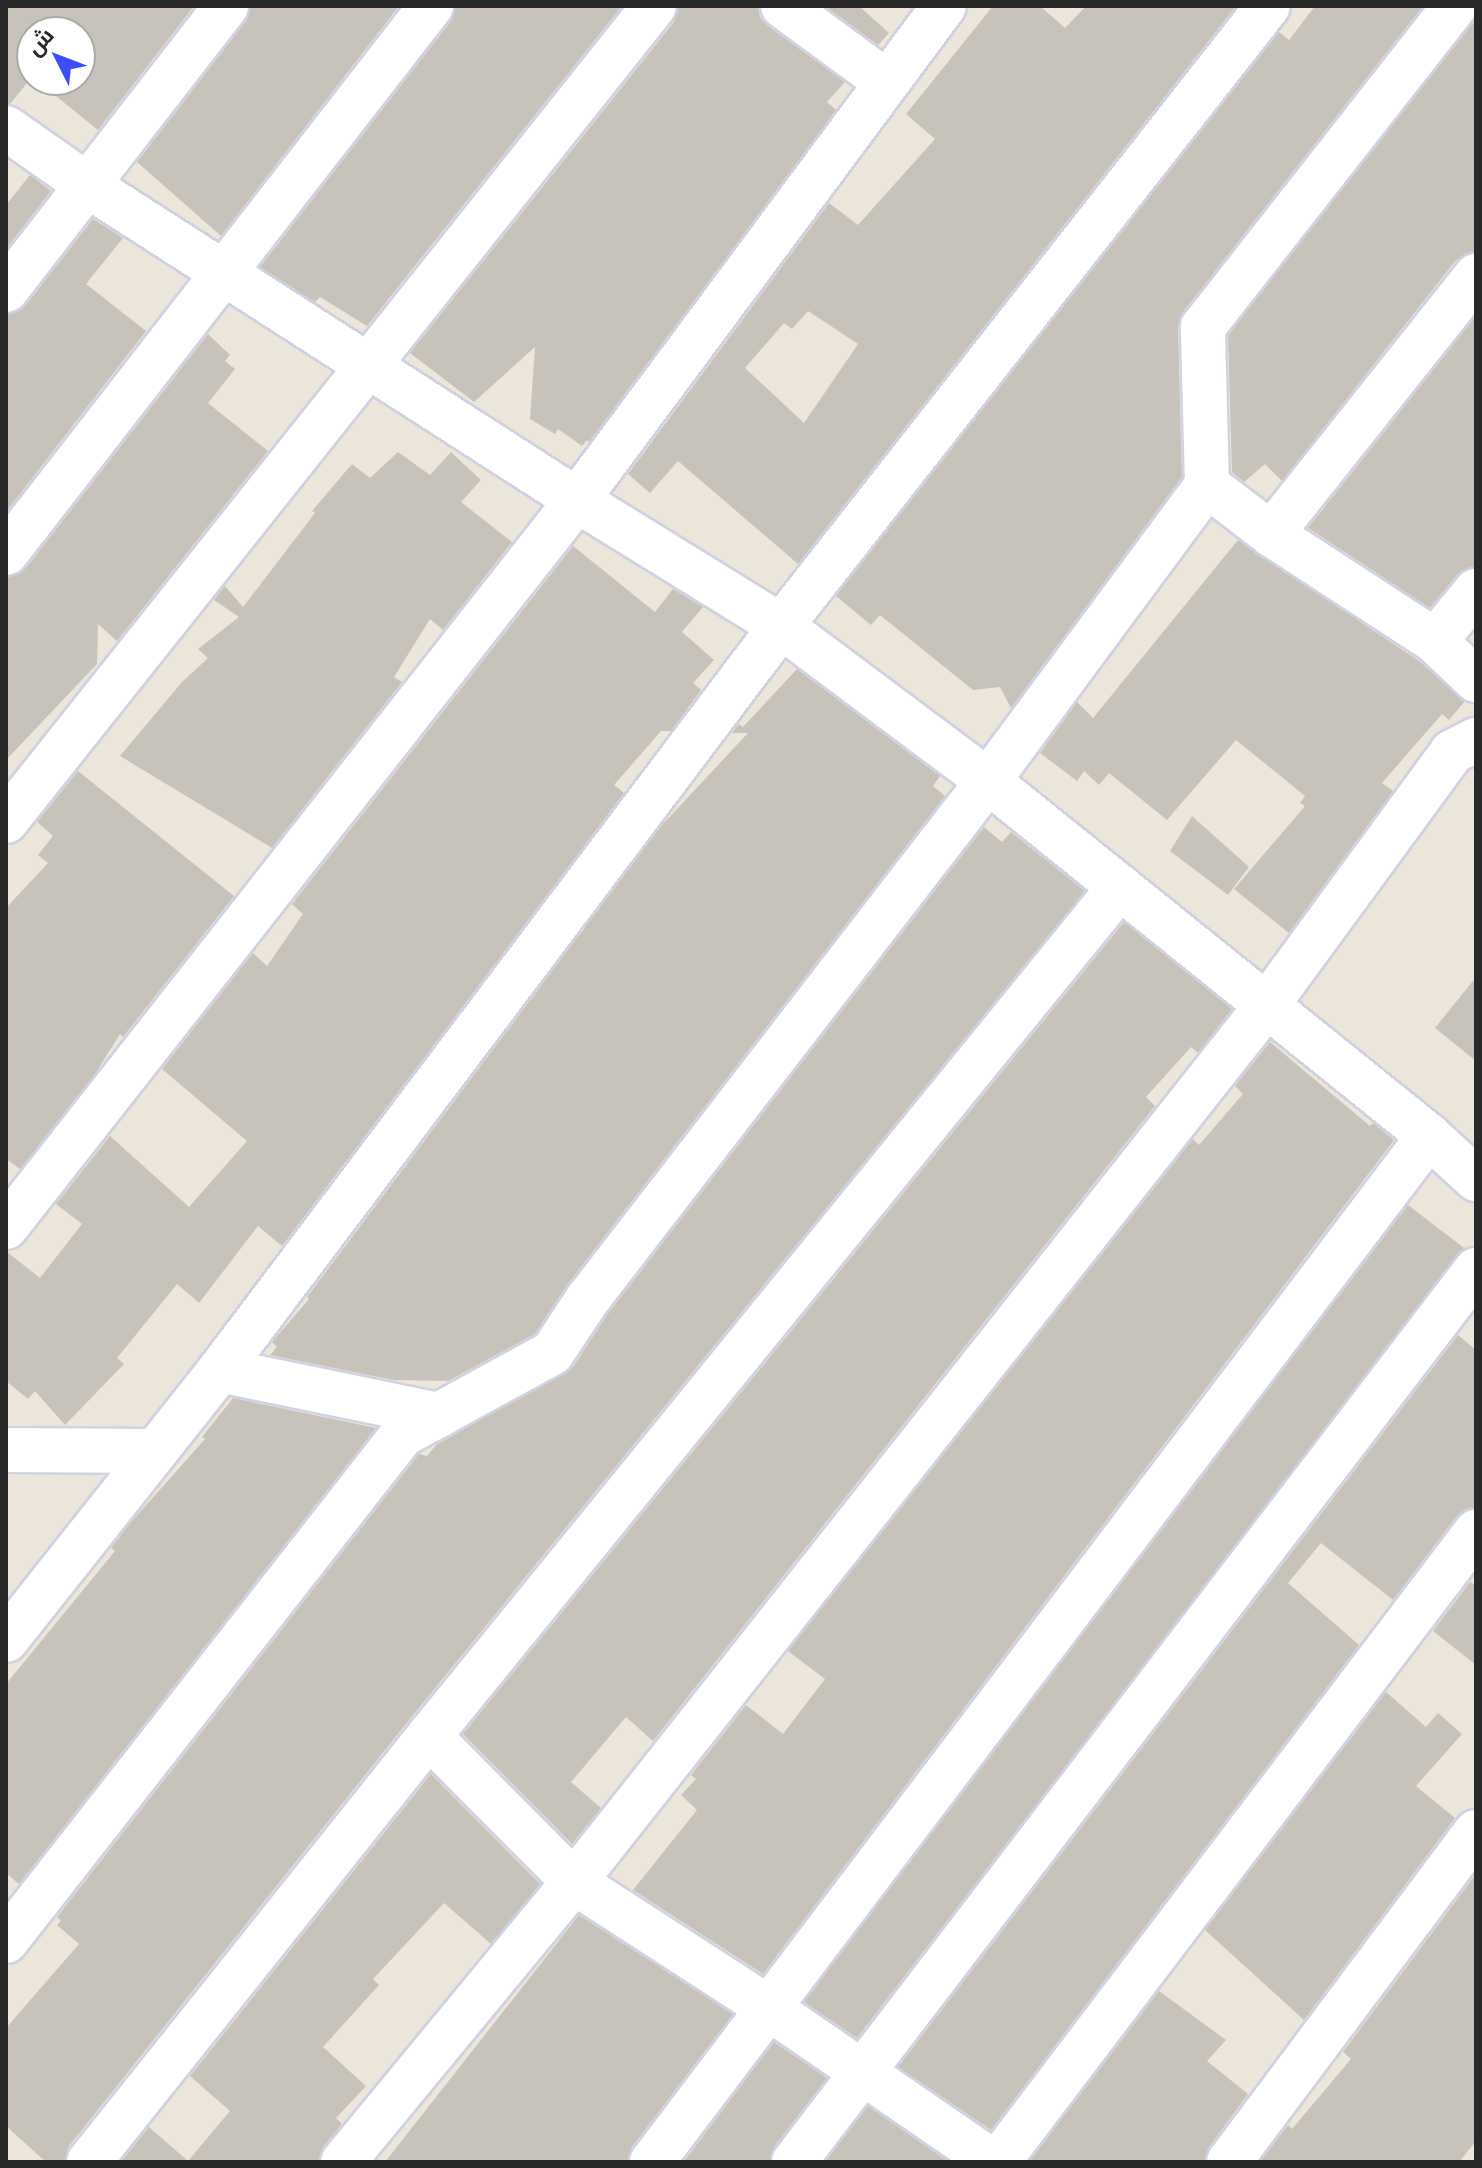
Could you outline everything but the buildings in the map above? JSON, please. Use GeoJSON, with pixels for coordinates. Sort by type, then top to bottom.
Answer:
{"type":"FeatureCollection","features":[{"type":"Feature","properties":{"kind":"street"},"geometry":{"type":"LineString","coordinates":[[6,290],[226,6]]}},
{"type":"Feature","properties":{"kind":"street"},"geometry":{"type":"LineString","coordinates":[[6,553],[431,6]]}},
{"type":"Feature","properties":{"kind":"street"},"geometry":{"type":"LineString","coordinates":[[6,821],[654,6]]}},
{"type":"Feature","properties":{"kind":"street"},"geometry":{"type":"LineString","coordinates":[[783,6],[885,81]]}},
{"type":"Feature","properties":{"kind":"street"},"geometry":{"type":"LineString","coordinates":[[6,1227],[577,500],[885,81],[944,6]]}},
{"type":"Feature","properties":{"kind":"street"},"geometry":{"type":"LineString","coordinates":[[6,1640],[220,1370],[781,626],[1268,6]]}},
{"type":"Feature","properties":{"kind":"street"},"geometry":{"type":"LineString","coordinates":[[6,1941],[402,1435],[552,1353],[587,1300],[988,781],[1207,485],[1203,327],[1455,6]]}},
{"type":"Feature","properties":{"kind":"street"},"geometry":{"type":"LineString","coordinates":[[6,128],[87,185],[370,364],[577,500],[781,626],[988,781],[1429,1136],[1476,1179]]}},
{"type":"Feature","properties":{"kind":"street"},"geometry":{"type":"LineString","coordinates":[[1271,534],[1476,276]]}},
{"type":"Feature","properties":{"kind":"street"},"geometry":{"type":"LineString","coordinates":[[1207,485],[1271,534],[1435,641],[1476,680]]}},
{"type":"Feature","properties":{"kind":"street"},"geometry":{"type":"LineString","coordinates":[[1435,641],[1476,591]]}},
{"type":"Feature","properties":{"kind":"street"},"geometry":{"type":"LineString","coordinates":[[343,2162],[574,1882],[1267,1005],[1452,752],[1476,740]]}},
{"type":"Feature","properties":{"kind":"street"},"geometry":{"type":"LineString","coordinates":[[89,2162],[429,1736],[1120,887]]}},
{"type":"Feature","properties":{"kind":"street"},"geometry":{"type":"LineString","coordinates":[[652,2162],[1429,1136]]}},
{"type":"Feature","properties":{"kind":"street"},"geometry":{"type":"LineString","coordinates":[[794,2162],[1476,1270]]}},
{"type":"Feature","properties":{"kind":"street"},"geometry":{"type":"LineString","coordinates":[[220,1370],[439,1415]]}},
{"type":"Feature","properties":{"kind":"street"},"geometry":{"type":"LineString","coordinates":[[6,1450],[156,1451]]}},
{"type":"Feature","properties":{"kind":"street"},"geometry":{"type":"LineString","coordinates":[[429,1736],[574,1882],[769,2008],[995,2162],[1476,1532]]}},
{"type":"Feature","properties":{"kind":"street"},"geometry":{"type":"LineString","coordinates":[[1229,2162],[1476,1832]]}}]}
